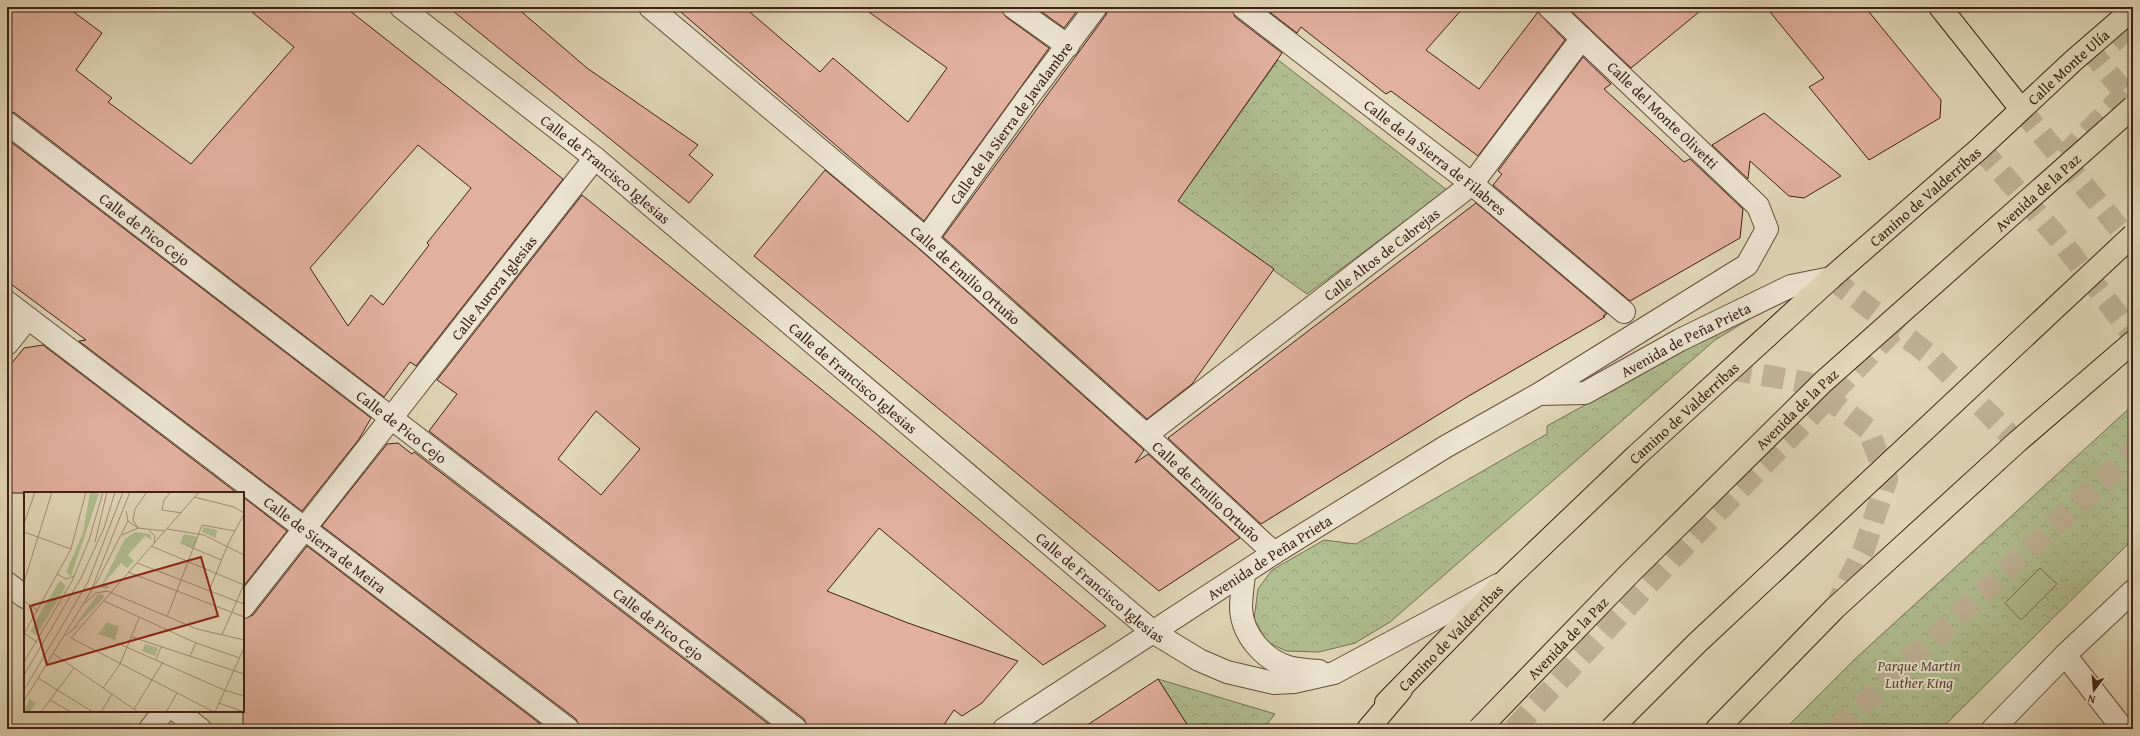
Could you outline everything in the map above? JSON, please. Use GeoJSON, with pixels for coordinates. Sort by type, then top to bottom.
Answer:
{"type":"FeatureCollection","features":[{"type":"Feature","properties":{"kind":"main road"},"geometry":{"type":"LineString","coordinates":[[1940,7],[2021,109]]}},
{"type":"Feature","properties":{"kind":"main road","name":"Calle Monte Ulía"},"geometry":{"type":"LineString","coordinates":[[2021,109],[2133,9]]}},
{"type":"Feature","properties":{"kind":"main road","name":"Avenida de la Paz"},"geometry":{"type":"LineString","coordinates":[[1479,729],[1630,573],[1823,382],[2133,107]]}},
{"type":"Feature","properties":{"kind":"main road","name":"Camino de Valderribas"},"geometry":{"type":"LineString","coordinates":[[1357,729],[1401,690],[1503,583],[1637,455],[1831,278],[1980,148],[2021,109]]}},
{"type":"Feature","properties":{"kind":"main road"},"geometry":{"type":"LineString","coordinates":[[1612,729],[1697,643],[2133,235]]}},
{"type":"Feature","properties":{"kind":"main road"},"geometry":{"type":"LineString","coordinates":[[1717,729],[1835,608],[2017,442],[2133,342]]}},
{"type":"Feature","properties":{"kind":"main road"},"geometry":{"type":"LineString","coordinates":[[1368,729],[1401,690]]}},
{"type":"Feature","properties":{"kind":"street","name":"Calle de Francisco Iglesias"},"geometry":{"type":"LineString","coordinates":[[401,7],[595,158],[1153,632],[1199,660],[1227,672],[1274,683],[1294,682],[1334,673],[1503,583]]}},
{"type":"Feature","properties":{"kind":"street","name":"Calle de Emilio Ortuño"},"geometry":{"type":"LineString","coordinates":[[650,7],[926,239],[1146,435],[1274,553]]}},
{"type":"Feature","properties":{"kind":"street"},"geometry":{"type":"LineString","coordinates":[[1013,7],[1068,46]]}},
{"type":"Feature","properties":{"kind":"street","name":"Calle de la Sierra de Javalambre"},"geometry":{"type":"LineString","coordinates":[[926,239],[1029,96],[1096,7]]}},
{"type":"Feature","properties":{"kind":"street","name":"Calle de la Sierra de Filabres"},"geometry":{"type":"LineString","coordinates":[[1243,7],[1472,184],[1624,312]]}},
{"type":"Feature","properties":{"kind":"street","name":"Calle del Monte Olivetti"},"geometry":{"type":"LineString","coordinates":[[1549,7],[1758,206],[1767,229]]}},
{"type":"Feature","properties":{"kind":"street","name":"Calle Altos de Cabrejas"},"geometry":{"type":"LineString","coordinates":[[1146,435],[1472,184],[1582,38]]}},
{"type":"Feature","properties":{"kind":"street","name":"Calle de Pico Cejo"},"geometry":{"type":"LineString","coordinates":[[7,123],[796,729]]}},
{"type":"Feature","properties":{"kind":"street","name":"Calle Aurora Iglesias"},"geometry":{"type":"LineString","coordinates":[[244,606],[304,527],[595,158]]}},
{"type":"Feature","properties":{"kind":"street","name":"Avenida de Peña Prieta"},"geometry":{"type":"LineString","coordinates":[[1004,729],[1244,574],[1274,553],[1445,447],[1539,394],[1747,265],[1767,229]]}},
{"type":"Feature","properties":{"kind":"street","name":"Avenida de Peña Prieta"},"geometry":{"type":"LineString","coordinates":[[1539,394],[1585,393],[1680,340],[1790,286],[1831,278]]}},
{"type":"Feature","properties":{"kind":"street","name":"Calle de Sierra de Meira"},"geometry":{"type":"LineString","coordinates":[[7,302],[568,729]]}},
{"type":"Feature","properties":{"kind":"street"},"geometry":{"type":"LineString","coordinates":[[7,344],[28,318]]}},
{"type":"Feature","properties":{"kind":"street"},"geometry":{"type":"LineString","coordinates":[[1244,574],[1241,609],[1244,623],[1252,640],[1268,657],[1288,667],[1334,673]]}},
{"type":"Feature","properties":{"kind":"street"},"geometry":{"type":"LineString","coordinates":[[7,583],[24,596]]}},
{"type":"Feature","properties":{"kind":"street"},"geometry":{"type":"LineString","coordinates":[[1993,729],[2065,655],[2133,591]]}},
{"type":"Feature","properties":{"kind":"street"},"geometry":{"type":"LineString","coordinates":[[2065,655],[2123,729]]}},
{"type":"Feature","properties":{"kind":"street"},"geometry":{"type":"LineString","coordinates":[[150,729],[163,712]]}},
{"type":"Feature","properties":{"kind":"street"},"geometry":{"type":"LineString","coordinates":[[178,712],[200,729]]}},
{"type":"Feature","properties":{"kind":"green space"},"geometry":{"type":"Polygon","coordinates":[[[1278,60],[1447,190],[1307,294],[1177,202],[1278,60]]]}},
{"type":"Feature","properties":{"kind":"green space"},"geometry":{"type":"Polygon","coordinates":[[[1780,297],[1781,300],[1715,340],[1390,622],[1355,643],[1319,652],[1286,651],[1267,642],[1254,619],[1258,589],[1272,570],[1324,540],[1356,544],[1547,434],[1547,426],[1780,297]]]}},
{"type":"Feature","properties":{"kind":"green space","name":"Parque Martin Luther King"},"geometry":{"type":"Polygon","coordinates":[[[2133,405],[2133,539],[1941,729],[1785,729],[1855,659],[2133,405]]]}},
{"type":"Feature","properties":{"kind":"green space"},"geometry":{"type":"Polygon","coordinates":[[[2040,568],[2057,584],[2021,620],[2005,603],[2040,568]]]}},
{"type":"Feature","properties":{"kind":"green space"},"geometry":{"type":"Polygon","coordinates":[[[1158,679],[1275,714],[1263,729],[1190,729],[1158,679]]]}},
{"type":"Feature","properties":{"kind":"building"},"geometry":{"type":"Polygon","coordinates":[[[7,7],[67,7],[102,33],[76,70],[112,98],[108,102],[191,164],[294,47],[246,7],[345,7],[563,179],[416,366],[410,362],[384,397],[15,113],[7,111],[7,7]],[[418,145],[310,268],[348,326],[371,295],[383,305],[429,245],[427,243],[471,188],[418,145]]]}},
{"type":"Feature","properties":{"kind":"building"},"geometry":{"type":"Polygon","coordinates":[[[448,7],[516,7],[587,68],[698,145],[689,155],[713,175],[689,203],[448,7]]]}},
{"type":"Feature","properties":{"kind":"building"},"geometry":{"type":"Polygon","coordinates":[[[675,7],[744,7],[820,72],[833,58],[908,122],[947,68],[862,7],[1001,7],[1006,17],[1049,48],[924,221],[675,7]]]}},
{"type":"Feature","properties":{"kind":"building"},"geometry":{"type":"Polygon","coordinates":[[[1035,7],[1080,7],[1064,28],[1035,7]]]}},
{"type":"Feature","properties":{"kind":"building"},"geometry":{"type":"Polygon","coordinates":[[[1108,7],[1231,7],[1235,17],[1282,53],[1178,201],[1274,269],[1192,384],[1147,419],[943,237],[1106,15],[1108,7]]]}},
{"type":"Feature","properties":{"kind":"building"},"geometry":{"type":"Polygon","coordinates":[[[1263,7],[1464,7],[1426,50],[1479,89],[1538,12],[1565,40],[1478,156],[1391,91],[1386,94],[1301,27],[1297,33],[1263,7]]]}},
{"type":"Feature","properties":{"kind":"building"},"geometry":{"type":"Polygon","coordinates":[[[1567,7],[1705,7],[1631,68],[1567,7]]]}},
{"type":"Feature","properties":{"kind":"building"},"geometry":{"type":"Polygon","coordinates":[[[1766,7],[1865,7],[1941,100],[1940,118],[1869,160],[1809,87],[1824,78],[1766,7]]]}},
{"type":"Feature","properties":{"kind":"building"},"geometry":{"type":"Polygon","coordinates":[[[1583,57],[1611,84],[1604,89],[1684,162],[1690,159],[1743,209],[1740,238],[1630,301],[1493,185],[1502,174],[1498,171],[1583,57]]]}},
{"type":"Feature","properties":{"kind":"building"},"geometry":{"type":"Polygon","coordinates":[[[1764,113],[1841,176],[1804,198],[1789,196],[1750,161],[1748,179],[1712,145],[1764,113]]]}},
{"type":"Feature","properties":{"kind":"building"},"geometry":{"type":"Polygon","coordinates":[[[7,139],[371,418],[359,439],[302,511],[79,341],[86,340],[7,281],[7,139]]]}},
{"type":"Feature","properties":{"kind":"building"},"geometry":{"type":"Polygon","coordinates":[[[825,170],[918,248],[1144,450],[1135,463],[1148,454],[1240,538],[1159,591],[754,256],[825,170]]]}},
{"type":"Feature","properties":{"kind":"building"},"geometry":{"type":"Polygon","coordinates":[[[582,195],[874,432],[1106,626],[1043,665],[879,528],[827,591],[908,623],[1018,661],[982,703],[962,716],[954,710],[941,729],[808,729],[804,719],[429,431],[457,394],[437,380],[582,195]],[[596,411],[558,459],[601,495],[640,449],[596,411]]]}},
{"type":"Feature","properties":{"kind":"building"},"geometry":{"type":"Polygon","coordinates":[[[1476,203],[1607,314],[1603,316],[1605,317],[1467,397],[1261,524],[1168,438],[1476,203]]]}},
{"type":"Feature","properties":{"kind":"building"},"geometry":{"type":"Polygon","coordinates":[[[43,345],[236,492],[7,493],[7,369],[24,348],[43,345]]]}},
{"type":"Feature","properties":{"kind":"building"},"geometry":{"type":"Polygon","coordinates":[[[398,443],[412,454],[414,452],[775,729],[580,729],[576,719],[322,526],[387,444],[398,443]]]}},
{"type":"Feature","properties":{"kind":"building"},"geometry":{"type":"Polygon","coordinates":[[[244,498],[287,531],[244,586],[244,498]]]}},
{"type":"Feature","properties":{"kind":"building"},"geometry":{"type":"Polygon","coordinates":[[[307,546],[547,729],[243,729],[244,619],[253,615],[307,546]]]}},
{"type":"Feature","properties":{"kind":"building"},"geometry":{"type":"Polygon","coordinates":[[[1158,679],[1190,729],[1081,729],[1158,679]]]}},
{"type":"Feature","properties":{"kind":"tunnel"},"geometry":{"type":"LineString","coordinates":[[2113,27],[2133,49]]}},
{"type":"Feature","properties":{"kind":"tunnel"},"geometry":{"type":"LineString","coordinates":[[2088,48],[2133,103]]}},
{"type":"Feature","properties":{"kind":"tunnel"},"geometry":{"type":"LineString","coordinates":[[2064,156],[2133,86]]}},
{"type":"Feature","properties":{"kind":"tunnel"},"geometry":{"type":"LineString","coordinates":[[2021,109],[2133,245]]}},
{"type":"Feature","properties":{"kind":"tunnel"},"geometry":{"type":"LineString","coordinates":[[1980,148],[2061,241],[2133,335]]}},
{"type":"Feature","properties":{"kind":"tunnel"},"geometry":{"type":"LineString","coordinates":[[1831,278],[1932,357],[2017,442]]}},
{"type":"Feature","properties":{"kind":"tunnel"},"geometry":{"type":"LineString","coordinates":[[1514,729],[1674,557],[1893,331]]}},
{"type":"Feature","properties":{"kind":"tunnel"},"geometry":{"type":"LineString","coordinates":[[1730,369],[1808,383],[1868,429],[1887,479],[1864,549],[1835,608]]}},
{"type":"Feature","properties":{"kind":"tunnel"},"geometry":{"type":"LineString","coordinates":[[1836,729],[2133,452]]}}]}
